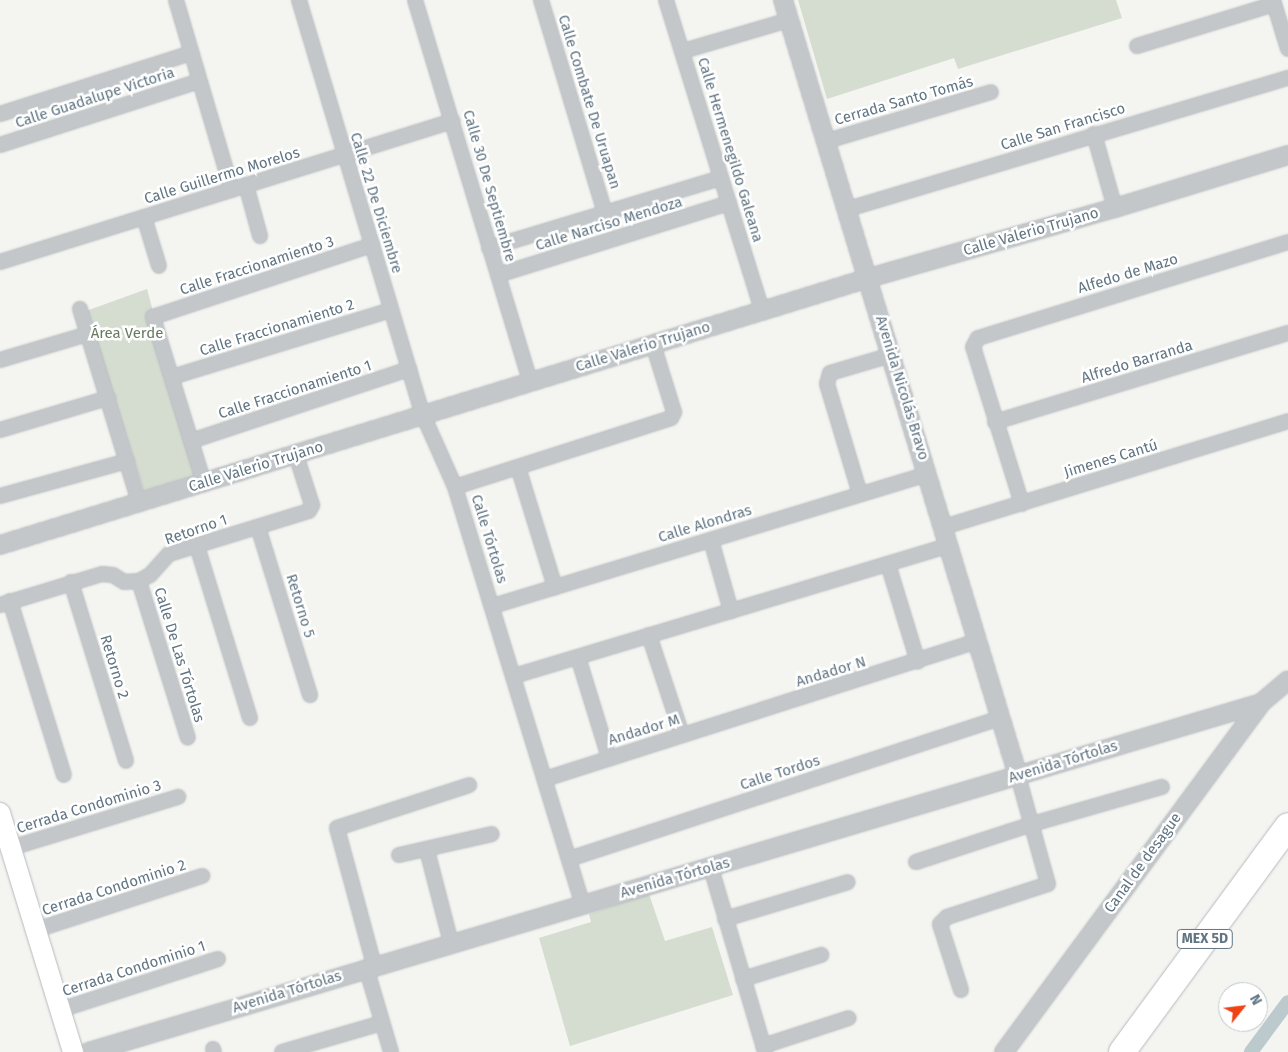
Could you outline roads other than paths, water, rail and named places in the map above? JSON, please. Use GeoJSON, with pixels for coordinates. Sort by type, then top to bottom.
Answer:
{"type":"FeatureCollection","features":[{"type":"Feature","properties":{"kind":"highway","name":"MEX 5D"},"geometry":{"type":"LineString","coordinates":[[1122,1052],[1288,826]]}},
{"type":"Feature","properties":{"kind":"highway","name":"MEX 5D"},"geometry":{"type":"LineString","coordinates":[[1143,1052],[1288,856]]}},
{"type":"Feature","properties":{"kind":"main road"},"geometry":{"type":"LineString","coordinates":[[0,813],[73,1052]]}},
{"type":"Feature","properties":{"kind":"street"},"geometry":{"type":"LineString","coordinates":[[176,0],[200,81],[239,187],[260,236]]}},
{"type":"Feature","properties":{"kind":"street","name":"Calle 22 De Diciembre"},"geometry":{"type":"LineString","coordinates":[[299,0],[422,415]]}},
{"type":"Feature","properties":{"kind":"street","name":"Calle 30 De Septiembre"},"geometry":{"type":"LineString","coordinates":[[415,0],[453,121],[530,382]]}},
{"type":"Feature","properties":{"kind":"street","name":"Calle Combate De Uruapan"},"geometry":{"type":"LineString","coordinates":[[541,0],[605,213]]}},
{"type":"Feature","properties":{"kind":"street","name":"Calle Hermenegildo Galeana"},"geometry":{"type":"LineString","coordinates":[[666,0],[762,311]]}},
{"type":"Feature","properties":{"kind":"street","name":"Avenida Nicolás Bravo"},"geometry":{"type":"LineString","coordinates":[[783,0],[848,209],[1018,776]]}},
{"type":"Feature","properties":{"kind":"street"},"geometry":{"type":"LineString","coordinates":[[1137,46],[1274,2],[1288,49]]}},
{"type":"Feature","properties":{"kind":"street"},"geometry":{"type":"LineString","coordinates":[[683,51],[789,20]]}},
{"type":"Feature","properties":{"kind":"street","name":"Calle Guadalupe Victoria"},"geometry":{"type":"LineString","coordinates":[[0,114],[191,53]]}},
{"type":"Feature","properties":{"kind":"street","name":"Calle San Francisco"},"geometry":{"type":"LineString","coordinates":[[848,209],[1094,134],[1288,78]]}},
{"type":"Feature","properties":{"kind":"street","name":"Calle Guadalupe Victoria"},"geometry":{"type":"LineString","coordinates":[[0,145],[200,81]]}},
{"type":"Feature","properties":{"kind":"street","name":"Cerrada Santo Tomás"},"geometry":{"type":"LineString","coordinates":[[827,141],[991,92]]}},
{"type":"Feature","properties":{"kind":"street","name":"Calle Guillermo Morelos"},"geometry":{"type":"LineString","coordinates":[[0,262],[453,121]]}},
{"type":"Feature","properties":{"kind":"street"},"geometry":{"type":"LineString","coordinates":[[1094,134],[1115,208]]}},
{"type":"Feature","properties":{"kind":"street","name":"Calle Valerio Trujano"},"geometry":{"type":"LineString","coordinates":[[0,545],[868,278],[1287,160]]}},
{"type":"Feature","properties":{"kind":"street","name":"Calle Narciso Mendoza"},"geometry":{"type":"LineString","coordinates":[[490,248],[722,178]]}},
{"type":"Feature","properties":{"kind":"street","name":"Calle Narciso Mendoza"},"geometry":{"type":"LineString","coordinates":[[498,275],[729,203]]}},
{"type":"Feature","properties":{"kind":"street"},"geometry":{"type":"LineString","coordinates":[[144,217],[159,266]]}},
{"type":"Feature","properties":{"kind":"street","name":"Alfedo de Mazo"},"geometry":{"type":"LineString","coordinates":[[996,422],[973,347],[978,338],[1288,242]]}},
{"type":"Feature","properties":{"kind":"street","name":"Calle Fraccionamiento 3"},"geometry":{"type":"LineString","coordinates":[[172,378],[153,317],[372,246]]}},
{"type":"Feature","properties":{"kind":"street"},"geometry":{"type":"LineString","coordinates":[[80,309],[139,502]]}},
{"type":"Feature","properties":{"kind":"street","name":"Calle Fraccionamiento 2"},"geometry":{"type":"LineString","coordinates":[[172,378],[391,310]]}},
{"type":"Feature","properties":{"kind":"street","name":"Alfredo Barranda"},"geometry":{"type":"LineString","coordinates":[[996,422],[1288,333]]}},
{"type":"Feature","properties":{"kind":"street"},"geometry":{"type":"LineString","coordinates":[[0,360],[88,334]]}},
{"type":"Feature","properties":{"kind":"street"},"geometry":{"type":"LineString","coordinates":[[455,487],[671,418],[674,412],[653,344]]}},
{"type":"Feature","properties":{"kind":"street"},"geometry":{"type":"LineString","coordinates":[[860,494],[827,384],[830,373],[891,354]]}},
{"type":"Feature","properties":{"kind":"street","name":"Calle Fraccionamiento 1"},"geometry":{"type":"LineString","coordinates":[[191,441],[409,369]]}},
{"type":"Feature","properties":{"kind":"street"},"geometry":{"type":"LineString","coordinates":[[172,378],[204,482]]}},
{"type":"Feature","properties":{"kind":"street"},"geometry":{"type":"LineString","coordinates":[[0,430],[108,398]]}},
{"type":"Feature","properties":{"kind":"street","name":"Calle Tórtolas"},"geometry":{"type":"LineString","coordinates":[[422,415],[455,487],[583,905]]}},
{"type":"Feature","properties":{"kind":"street","name":"Jimenes Cantú"},"geometry":{"type":"LineString","coordinates":[[944,528],[1288,421]]}},
{"type":"Feature","properties":{"kind":"street"},"geometry":{"type":"LineString","coordinates":[[996,422],[1022,504]]}},
{"type":"Feature","properties":{"kind":"street","name":"Retorno 1"},"geometry":{"type":"LineString","coordinates":[[139,581],[150,575],[169,554],[309,511],[312,505],[296,455]]}},
{"type":"Feature","properties":{"kind":"street"},"geometry":{"type":"LineString","coordinates":[[0,496],[127,461]]}},
{"type":"Feature","properties":{"kind":"street"},"geometry":{"type":"LineString","coordinates":[[518,467],[555,587]]}},
{"type":"Feature","properties":{"kind":"street","name":"Calle Alondras"},"geometry":{"type":"LineString","coordinates":[[493,606],[928,474]]}},
{"type":"Feature","properties":{"kind":"street","name":"Retorno 5"},"geometry":{"type":"LineString","coordinates":[[258,527],[310,695]]}},
{"type":"Feature","properties":{"kind":"street"},"geometry":{"type":"LineString","coordinates":[[711,540],[731,611]]}},
{"type":"Feature","properties":{"kind":"street"},"geometry":{"type":"LineString","coordinates":[[197,546],[250,718]]}},
{"type":"Feature","properties":{"kind":"street"},"geometry":{"type":"LineString","coordinates":[[514,676],[948,546]]}},
{"type":"Feature","properties":{"kind":"street"},"geometry":{"type":"LineString","coordinates":[[888,564],[918,662],[977,641]]}},
{"type":"Feature","properties":{"kind":"street"},"geometry":{"type":"LineString","coordinates":[[64,775],[5,603],[102,574],[113,575],[124,582],[139,581]]}},
{"type":"Feature","properties":{"kind":"street","name":"Calle De Las Tórtolas"},"geometry":{"type":"LineString","coordinates":[[139,581],[188,738]]}},
{"type":"Feature","properties":{"kind":"street","name":"Retorno 2"},"geometry":{"type":"LineString","coordinates":[[71,582],[126,761]]}},
{"type":"Feature","properties":{"kind":"street"},"geometry":{"type":"LineString","coordinates":[[649,636],[682,735]]}},
{"type":"Feature","properties":{"kind":"street"},"geometry":{"type":"LineString","coordinates":[[578,657],[609,758]]}},
{"type":"Feature","properties":{"kind":"street","name":"Andador N"},"geometry":{"type":"LineString","coordinates":[[754,713],[918,662]]}},
{"type":"Feature","properties":{"kind":"street","name":"Canal de desague"},"geometry":{"type":"LineString","coordinates":[[1004,1052],[1261,703],[1288,680]]}},
{"type":"Feature","properties":{"kind":"street","name":"Avenida Tórtolas"},"geometry":{"type":"LineString","coordinates":[[89,1052],[370,966],[711,868],[1261,703]]}},
{"type":"Feature","properties":{"kind":"street","name":"Andador M"},"geometry":{"type":"LineString","coordinates":[[545,779],[754,713]]}},
{"type":"Feature","properties":{"kind":"street","name":"Calle Tordos"},"geometry":{"type":"LineString","coordinates":[[569,859],[1001,718]]}},
{"type":"Feature","properties":{"kind":"street"},"geometry":{"type":"LineString","coordinates":[[961,990],[940,924],[947,917],[1048,884],[1018,776]]}},
{"type":"Feature","properties":{"kind":"street"},"geometry":{"type":"LineString","coordinates":[[391,1052],[382,1023],[337,828],[469,785]]}},
{"type":"Feature","properties":{"kind":"street"},"geometry":{"type":"LineString","coordinates":[[916,862],[1032,824],[1162,787]]}},
{"type":"Feature","properties":{"kind":"street","name":"Cerrada Condominio 3"},"geometry":{"type":"LineString","coordinates":[[11,848],[178,797]]}},
{"type":"Feature","properties":{"kind":"street"},"geometry":{"type":"LineString","coordinates":[[399,856],[492,834]]}},
{"type":"Feature","properties":{"kind":"street"},"geometry":{"type":"LineString","coordinates":[[427,850],[451,943]]}},
{"type":"Feature","properties":{"kind":"street"},"geometry":{"type":"LineString","coordinates":[[711,868],[764,1049],[849,1018]]}},
{"type":"Feature","properties":{"kind":"street","name":"Cerrada Condominio 2"},"geometry":{"type":"LineString","coordinates":[[36,930],[202,876]]}},
{"type":"Feature","properties":{"kind":"street"},"geometry":{"type":"LineString","coordinates":[[726,919],[848,882]]}},
{"type":"Feature","properties":{"kind":"street"},"geometry":{"type":"LineString","coordinates":[[744,979],[821,955]]}},
{"type":"Feature","properties":{"kind":"street","name":"Cerrada Condominio 1"},"geometry":{"type":"LineString","coordinates":[[60,1010],[218,959]]}},
{"type":"Feature","properties":{"kind":"street"},"geometry":{"type":"LineString","coordinates":[[282,1052],[382,1023]]}},
{"type":"Feature","properties":{"kind":"waterway"},"geometry":{"type":"LineString","coordinates":[[1251,1052],[1288,1002]]}},
{"type":"Feature","properties":{"kind":"park label","name":"Área Verde"},"geometry":{"type":"Point","coordinates":[127,334]}}]}
